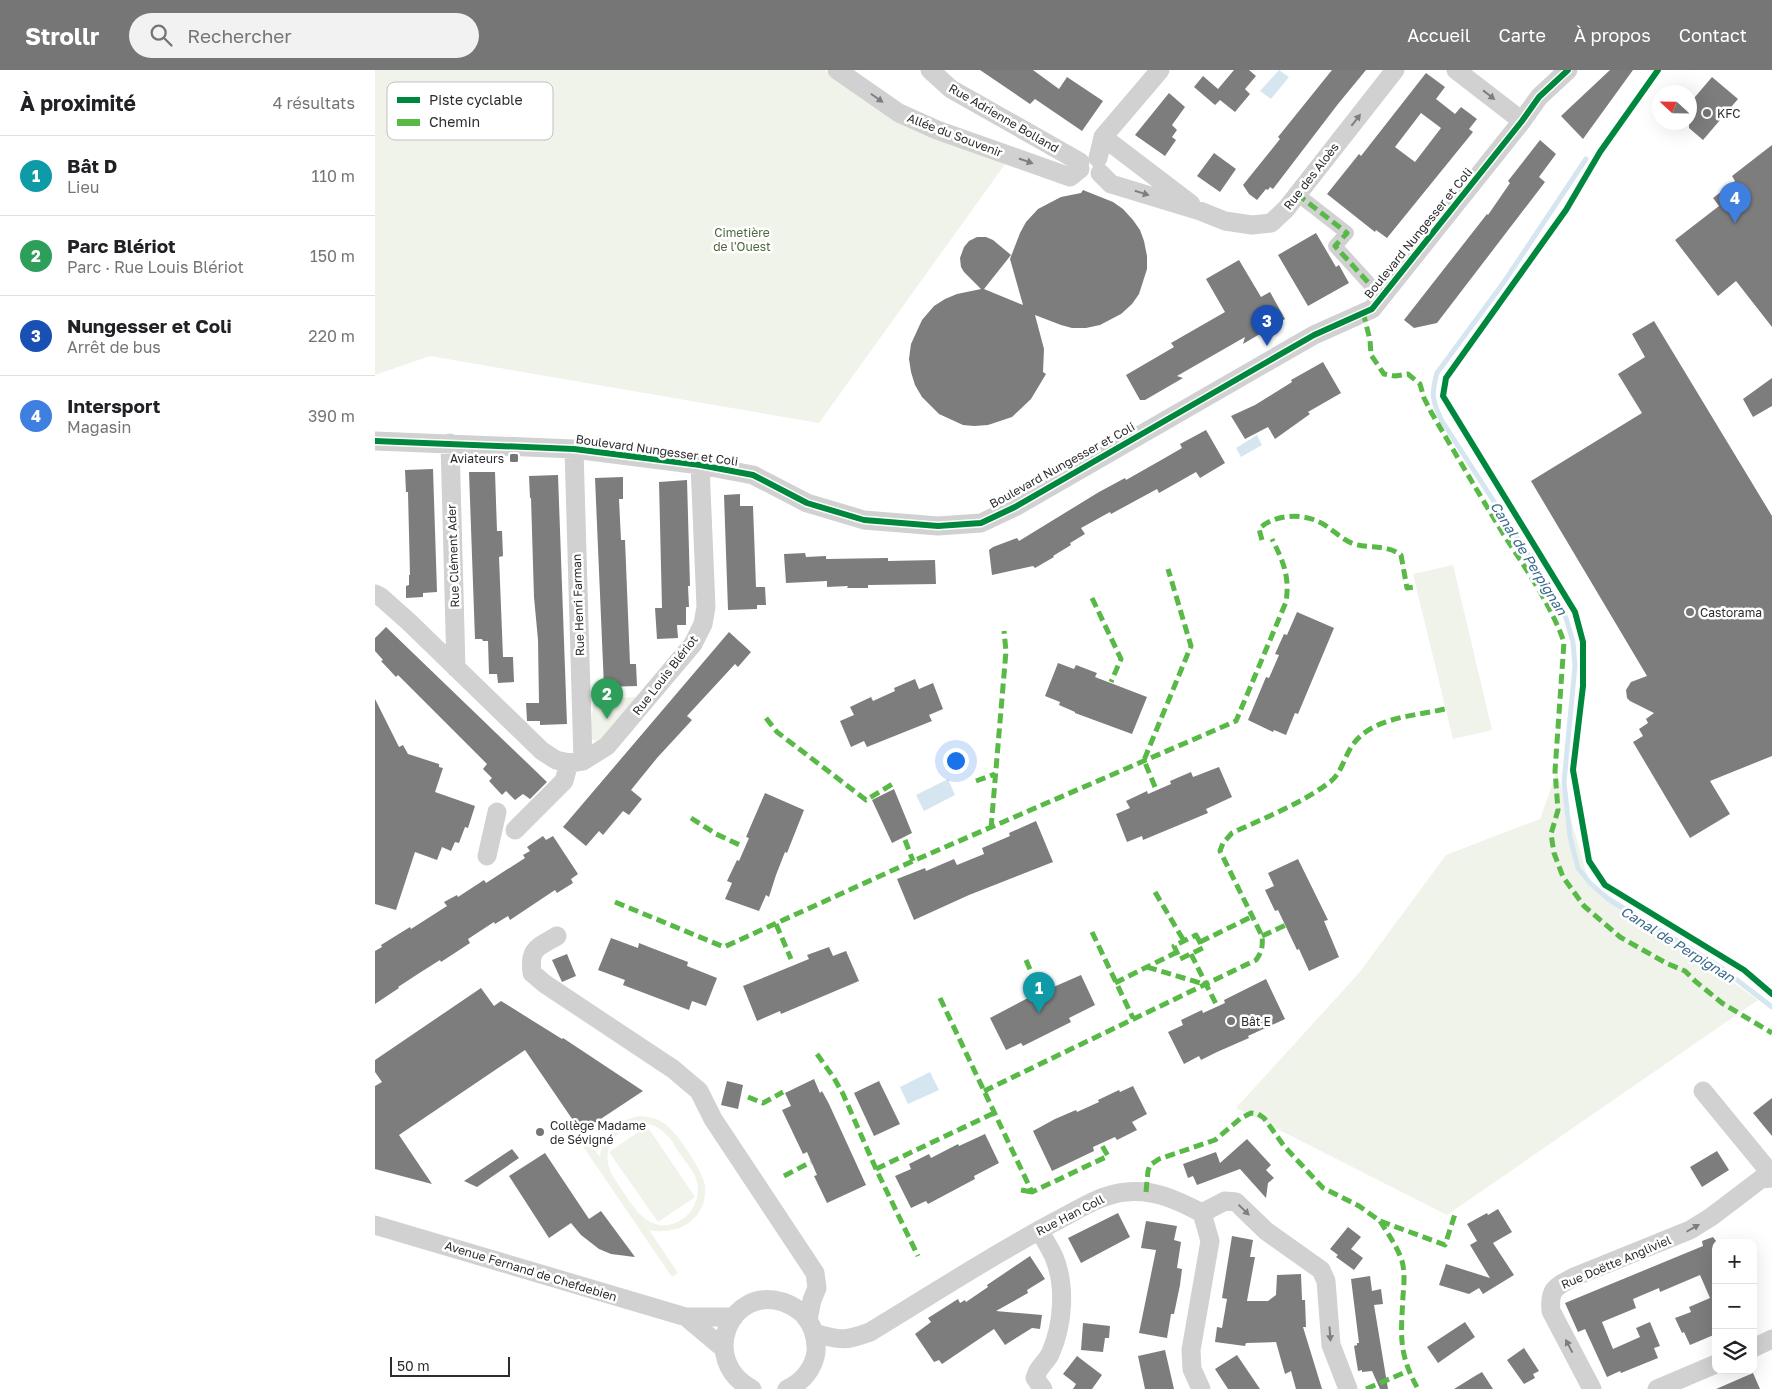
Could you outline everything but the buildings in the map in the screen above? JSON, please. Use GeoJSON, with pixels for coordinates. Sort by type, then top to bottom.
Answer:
{"type":"FeatureCollection","features":[{"type":"Feature","properties":{"kind":"street","name":"Allée du Souvenir"},"geometry":{"type":"LineString","coordinates":[[837,70],[899,113],[937,130],[1070,177],[1080,165]]}},
{"type":"Feature","properties":{"kind":"street","name":"Rue Adrienne Bolland"},"geometry":{"type":"LineString","coordinates":[[930,70],[951,89],[1080,165]]}},
{"type":"Feature","properties":{"kind":"street"},"geometry":{"type":"LineString","coordinates":[[1080,165],[1085,176],[1093,177],[1099,165],[1103,137],[1159,70]]}},
{"type":"Feature","properties":{"kind":"street","name":"Rue des Aloès"},"geometry":{"type":"LineString","coordinates":[[1099,165],[1111,184],[1200,211],[1225,221],[1251,225],[1271,223],[1286,209],[1395,70]]}},
{"type":"Feature","properties":{"kind":"street"},"geometry":{"type":"LineString","coordinates":[[1457,70],[1522,121]]}},
{"type":"Feature","properties":{"kind":"street","name":"Boulevard Nungesser et Coli"},"geometry":{"type":"LineString","coordinates":[[375,441],[574,449],[700,465],[753,475],[807,503],[864,520],[938,526],[981,523],[1015,507],[1324,330],[1372,308],[1522,121],[1539,97],[1568,70]]}},
{"type":"Feature","properties":{"kind":"street","name":"Rue des Aloès"},"geometry":{"type":"LineString","coordinates":[[1103,137],[1200,211]]}},
{"type":"Feature","properties":{"kind":"street"},"geometry":{"type":"LineString","coordinates":[[1297,194],[1347,233],[1335,246],[1375,290]]}},
{"type":"Feature","properties":{"kind":"street","name":"Boulevard Nungesser et Coli"},"geometry":{"type":"LineString","coordinates":[[1324,330],[1362,298],[1401,273]]}},
{"type":"Feature","properties":{"kind":"street","name":"Rue Clément Ader"},"geometry":{"type":"LineString","coordinates":[[450,443],[457,668]]}},
{"type":"Feature","properties":{"kind":"street","name":"Rue Henri Farman"},"geometry":{"type":"LineString","coordinates":[[574,449],[576,762]]}},
{"type":"Feature","properties":{"kind":"street","name":"Rue Louis Blériot"},"geometry":{"type":"LineString","coordinates":[[576,762],[607,746],[693,644],[703,624],[706,607],[700,465]]}},
{"type":"Feature","properties":{"kind":"street"},"geometry":{"type":"LineString","coordinates":[[375,594],[381,596],[542,751],[556,760],[576,762],[564,781],[515,830]]}},
{"type":"Feature","properties":{"kind":"street"},"geometry":{"type":"LineString","coordinates":[[487,856],[497,812]]}},
{"type":"Feature","properties":{"kind":"street"},"geometry":{"type":"LineString","coordinates":[[557,936],[535,949],[530,959],[532,973],[673,1069],[699,1091],[713,1118],[815,1273],[817,1288],[812,1300],[811,1326],[816,1344],[812,1377],[816,1389]]}},
{"type":"Feature","properties":{"kind":"street"},"geometry":{"type":"LineString","coordinates":[[1703,1092],[1772,1177]]}},
{"type":"Feature","properties":{"kind":"street","name":"Rue Doëtte Angliviel"},"geometry":{"type":"LineString","coordinates":[[1592,1389],[1551,1311],[1550,1298],[1552,1291],[1574,1277],[1690,1230],[1711,1217],[1761,1179],[1772,1177]]}},
{"type":"Feature","properties":{"kind":"street","name":"Rue Han Coll"},"geometry":{"type":"LineString","coordinates":[[811,1326],[840,1340],[851,1339],[870,1332],[1039,1230],[1098,1199],[1125,1192],[1146,1192],[1165,1195],[1202,1213]]}},
{"type":"Feature","properties":{"kind":"street"},"geometry":{"type":"LineString","coordinates":[[1201,1389],[1192,1369],[1191,1350],[1210,1240],[1202,1213],[1225,1201],[1236,1202],[1266,1231],[1321,1270],[1326,1280],[1331,1345],[1348,1389]]}},
{"type":"Feature","properties":{"kind":"street","name":"Avenue Fernand de Chefdebien"},"geometry":{"type":"LineString","coordinates":[[375,1225],[686,1317],[734,1317]]}},
{"type":"Feature","properties":{"kind":"street"},"geometry":{"type":"LineString","coordinates":[[1039,1230],[1054,1257],[1062,1287],[1058,1334],[1050,1355],[1038,1368],[1035,1378],[1043,1389]]}},
{"type":"Feature","properties":{"kind":"street"},"geometry":{"type":"LineString","coordinates":[[745,1387],[732,1374],[723,1348],[724,1337],[734,1317],[746,1306],[760,1300],[776,1300],[801,1311],[811,1326]]}},
{"type":"Feature","properties":{"kind":"street"},"geometry":{"type":"LineString","coordinates":[[791,1305],[812,1300]]}},
{"type":"Feature","properties":{"kind":"street","name":"Avenue Fernand de Chefdebien"},"geometry":{"type":"LineString","coordinates":[[686,1317],[723,1348]]}},
{"type":"Feature","properties":{"kind":"street"},"geometry":{"type":"LineString","coordinates":[[1757,1346],[1772,1339]]}},
{"type":"Feature","properties":{"kind":"street","name":"Rue Han Coll"},"geometry":{"type":"LineString","coordinates":[[792,1388],[803,1379],[813,1362],[840,1340]]}},
{"type":"Feature","properties":{"kind":"street"},"geometry":{"type":"LineString","coordinates":[[1657,1389],[1712,1366]]}},
{"type":"Feature","properties":{"kind":"green space","name":"Cimetière de l'Ouest"},"geometry":{"type":"Polygon","coordinates":[[[375,70],[824,70],[896,118],[1008,160],[819,423],[430,356],[375,375],[375,70]]]}},
{"type":"Feature","properties":{"kind":"green space"},"geometry":{"type":"Polygon","coordinates":[[[1453,565],[1492,730],[1453,739],[1413,574],[1453,565]]]}},
{"type":"Feature","properties":{"kind":"green space"},"geometry":{"type":"Polygon","coordinates":[[[638,697],[605,742],[589,739],[594,699],[638,697]]]}},
{"type":"Feature","properties":{"kind":"green space"},"geometry":{"type":"Polygon","coordinates":[[[1557,772],[1589,881],[1758,1000],[1447,1215],[1236,1108],[1359,973],[1446,855],[1540,819],[1557,772]]]}},
{"type":"Feature","properties":{"kind":"green space"},"geometry":{"type":"Polygon","coordinates":[[[640,1116],[653,1118],[670,1128],[695,1162],[705,1185],[705,1197],[697,1216],[681,1227],[671,1230],[649,1230],[678,1273],[672,1277],[582,1145],[588,1141],[600,1157],[607,1135],[612,1129],[632,1118],[640,1116]],[[640,1123],[618,1133],[613,1139],[608,1153],[610,1170],[629,1201],[641,1215],[655,1224],[671,1224],[681,1220],[691,1212],[698,1195],[697,1182],[692,1170],[667,1135],[656,1127],[640,1123]]]}},
{"type":"Feature","properties":{"kind":"green space"},"geometry":{"type":"Polygon","coordinates":[[[647,1126],[695,1197],[658,1222],[609,1152],[647,1126]]]}},
{"type":"Feature","properties":{"kind":"shaded area"},"geometry":{"type":"Polygon","coordinates":[[[1279,70],[1289,77],[1271,99],[1260,91],[1279,70]]]}},
{"type":"Feature","properties":{"kind":"shaded area"},"geometry":{"type":"Polygon","coordinates":[[[1257,435],[1262,445],[1241,457],[1236,448],[1257,435]]]}},
{"type":"Feature","properties":{"kind":"shaded area"},"geometry":{"type":"Polygon","coordinates":[[[948,779],[955,795],[924,811],[916,795],[948,779]]]}},
{"type":"Feature","properties":{"kind":"shaded area"},"geometry":{"type":"Polygon","coordinates":[[[930,1072],[939,1090],[908,1104],[900,1087],[930,1072]]]}},
{"type":"Feature","properties":{"kind":"waterway","name":"Canal de Perpignan"},"geometry":{"type":"LineString","coordinates":[[1586,159],[1504,282],[1437,373],[1433,392],[1434,403],[1442,421],[1531,559],[1566,618],[1573,642],[1575,666],[1564,782],[1570,837],[1578,868],[1590,883],[1608,899],[1720,967],[1772,1007]]}},
{"type":"Feature","properties":{"kind":"marked path"},"geometry":{"type":"LineString","coordinates":[[1297,194],[1347,233],[1335,246],[1375,290]]}},
{"type":"Feature","properties":{"kind":"marked path"},"geometry":{"type":"LineString","coordinates":[[1363,312],[1370,340],[1371,355],[1384,374],[1395,376],[1408,374],[1420,384],[1431,412],[1537,587],[1552,614],[1564,642],[1555,771],[1558,810],[1551,834],[1554,853],[1563,877],[1584,906],[1620,937],[1666,963],[1685,971],[1722,1003],[1772,1033]]}},
{"type":"Feature","properties":{"kind":"marked path"},"geometry":{"type":"LineString","coordinates":[[1262,540],[1259,529],[1265,524],[1279,518],[1295,516],[1310,518],[1322,523],[1354,544],[1390,549],[1401,555],[1407,588],[1415,587]]}},
{"type":"Feature","properties":{"kind":"marked path"},"geometry":{"type":"LineString","coordinates":[[615,902],[724,947],[913,861],[1236,721],[1286,602],[1287,584],[1285,569],[1272,539]]}},
{"type":"Feature","properties":{"kind":"marked path"},"geometry":{"type":"LineString","coordinates":[[1155,787],[1144,760],[1191,646],[1168,569]]}},
{"type":"Feature","properties":{"kind":"marked path"},"geometry":{"type":"LineString","coordinates":[[1092,598],[1121,659],[1111,682]]}},
{"type":"Feature","properties":{"kind":"marked path"},"geometry":{"type":"LineString","coordinates":[[991,828],[1006,651],[1004,631]]}},
{"type":"Feature","properties":{"kind":"marked path"},"geometry":{"type":"LineString","coordinates":[[984,1091],[1256,960],[1262,949],[1262,936],[1220,851],[1223,843],[1232,833],[1295,804],[1330,782],[1338,774],[1348,752],[1362,734],[1396,719],[1445,709]]}},
{"type":"Feature","properties":{"kind":"marked path"},"geometry":{"type":"LineString","coordinates":[[766,718],[777,732],[866,800],[894,783]]}},
{"type":"Feature","properties":{"kind":"marked path"},"geometry":{"type":"LineString","coordinates":[[976,781],[995,774]]}},
{"type":"Feature","properties":{"kind":"marked path"},"geometry":{"type":"LineString","coordinates":[[691,818],[716,834],[742,846]]}},
{"type":"Feature","properties":{"kind":"marked path"},"geometry":{"type":"LineString","coordinates":[[905,840],[913,861]]}},
{"type":"Feature","properties":{"kind":"marked path"},"geometry":{"type":"LineString","coordinates":[[1155,892],[1184,941]]}},
{"type":"Feature","properties":{"kind":"marked path"},"geometry":{"type":"LineString","coordinates":[[1200,942],[1251,917]]}},
{"type":"Feature","properties":{"kind":"marked path"},"geometry":{"type":"LineString","coordinates":[[776,924],[791,959]]}},
{"type":"Feature","properties":{"kind":"marked path"},"geometry":{"type":"LineString","coordinates":[[1262,936],[1286,925]]}},
{"type":"Feature","properties":{"kind":"marked path"},"geometry":{"type":"LineString","coordinates":[[1092,932],[1133,1018]]}},
{"type":"Feature","properties":{"kind":"marked path"},"geometry":{"type":"LineString","coordinates":[[1196,935],[1203,948],[1180,959],[1174,946],[1196,935]]}},
{"type":"Feature","properties":{"kind":"marked path"},"geometry":{"type":"LineString","coordinates":[[1115,983],[1177,952]]}},
{"type":"Feature","properties":{"kind":"marked path"},"geometry":{"type":"LineString","coordinates":[[1191,954],[1217,1006]]}},
{"type":"Feature","properties":{"kind":"marked path"},"geometry":{"type":"LineString","coordinates":[[1026,960],[1040,993]]}},
{"type":"Feature","properties":{"kind":"marked path"},"geometry":{"type":"LineString","coordinates":[[1147,967],[1207,985]]}},
{"type":"Feature","properties":{"kind":"marked path"},"geometry":{"type":"LineString","coordinates":[[940,998],[1032,1192],[1108,1156],[1101,1144]]}},
{"type":"Feature","properties":{"kind":"marked path"},"geometry":{"type":"LineString","coordinates":[[817,1054],[843,1094],[876,1169],[918,1256]]}},
{"type":"Feature","properties":{"kind":"marked path"},"geometry":{"type":"LineString","coordinates":[[748,1097],[763,1103],[783,1092]]}},
{"type":"Feature","properties":{"kind":"marked path"},"geometry":{"type":"LineString","coordinates":[[876,1169],[994,1113]]}},
{"type":"Feature","properties":{"kind":"marked path"},"geometry":{"type":"LineString","coordinates":[[1146,1192],[1150,1165],[1159,1159],[1215,1140],[1241,1118],[1251,1113],[1258,1114],[1264,1118],[1284,1146],[1323,1188],[1359,1206],[1380,1221],[1445,1245],[1456,1211]]}},
{"type":"Feature","properties":{"kind":"marked path"},"geometry":{"type":"LineString","coordinates":[[784,1176],[811,1162]]}},
{"type":"Feature","properties":{"kind":"marked path"},"geometry":{"type":"LineString","coordinates":[[1021,1190],[1032,1192]]}},
{"type":"Feature","properties":{"kind":"marked path"},"geometry":{"type":"LineString","coordinates":[[1380,1221],[1395,1245],[1402,1261],[1404,1270],[1402,1344],[1407,1365],[1418,1389]]}},
{"type":"Feature","properties":{"kind":"marked path"},"geometry":{"type":"LineString","coordinates":[[1366,1389],[1408,1371]]}},
{"type":"Feature","properties":{"kind":"cycle path"},"geometry":{"type":"LineString","coordinates":[[375,441],[574,449],[700,465],[753,475],[807,503],[864,520],[938,526],[981,523],[1015,507],[1314,335],[1372,309],[1539,97],[1568,70]]}},
{"type":"Feature","properties":{"kind":"cycle path"},"geometry":{"type":"LineString","coordinates":[[1658,70],[1600,152],[1566,210],[1446,378],[1443,396],[1575,612],[1583,642],[1583,686],[1573,770],[1589,861],[1605,885],[1744,970],[1772,994]]}},
{"type":"Feature","properties":{"kind":"place","name":"KFC"},"geometry":{"type":"Point","coordinates":[1707,113]}},
{"type":"Feature","properties":{"kind":"place","name":"Intersport"},"geometry":{"type":"Point","coordinates":[1735,223]}},
{"type":"Feature","properties":{"kind":"place","name":"Nungesser et Coli"},"geometry":{"type":"Point","coordinates":[1267,346]}},
{"type":"Feature","properties":{"kind":"place","name":"Aviateurs"},"geometry":{"type":"Point","coordinates":[514,458]}},
{"type":"Feature","properties":{"kind":"place","name":"Castorama"},"geometry":{"type":"Point","coordinates":[1690,612]}},
{"type":"Feature","properties":{"kind":"place","name":"Parc Blériot"},"geometry":{"type":"Point","coordinates":[607,719]}},
{"type":"Feature","properties":{"kind":"place","name":"Bât D"},"geometry":{"type":"Point","coordinates":[1039,1013]}},
{"type":"Feature","properties":{"kind":"place","name":"Bât E"},"geometry":{"type":"Point","coordinates":[1231,1021]}},
{"type":"Feature","properties":{"kind":"place","name":"Collège Madame de Sévigné"},"geometry":{"type":"Point","coordinates":[540,1132]}}]}
